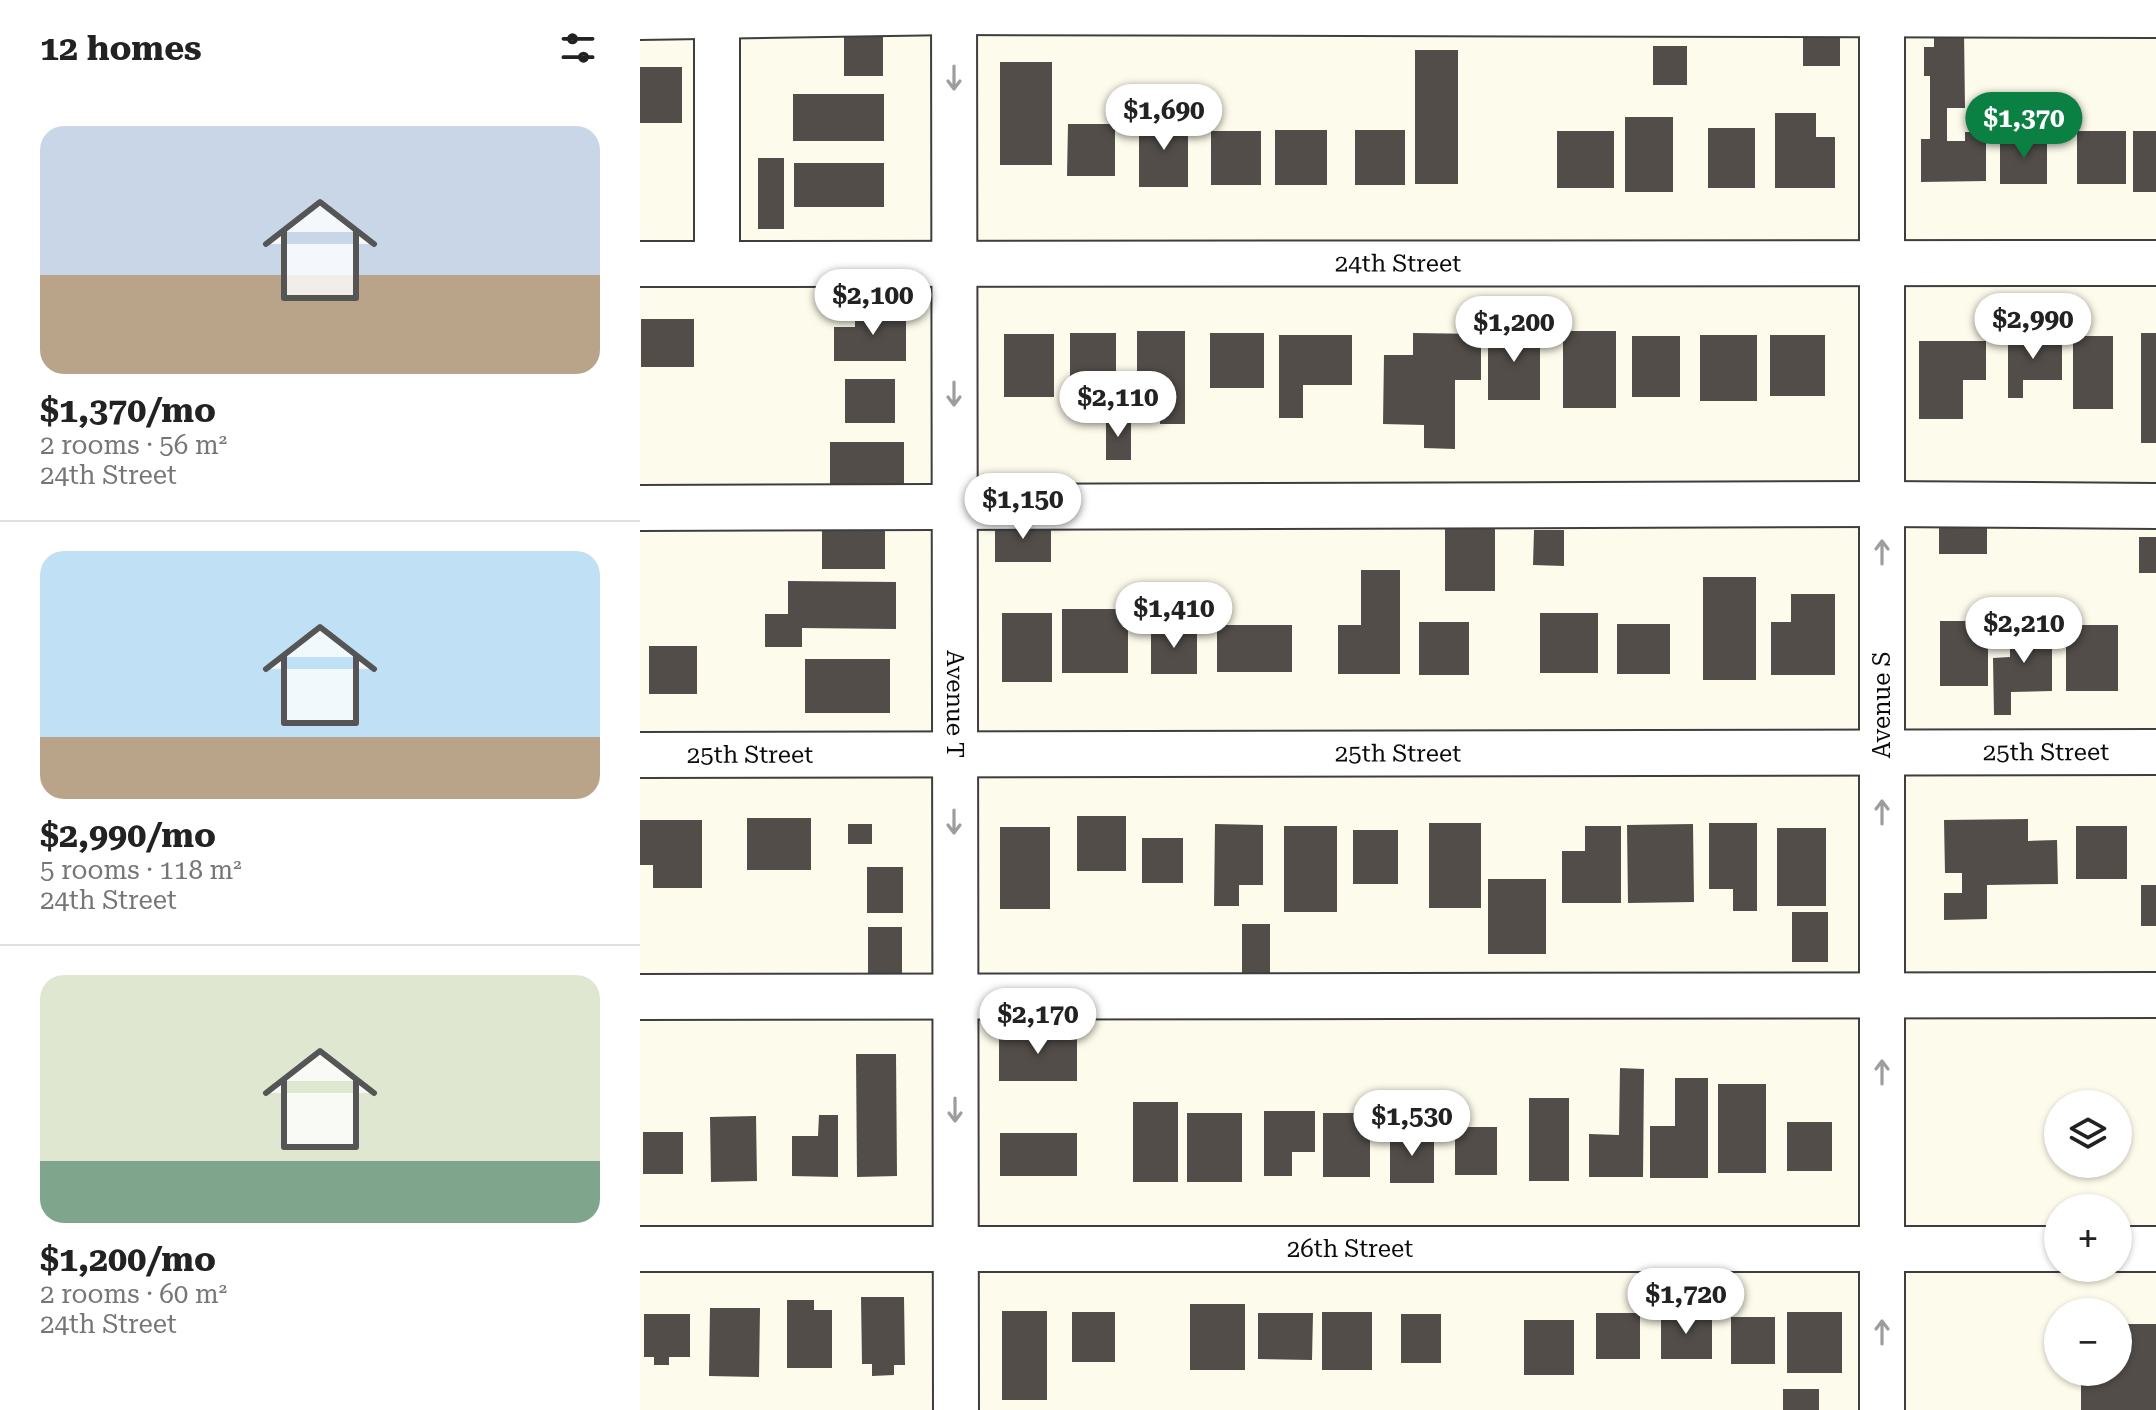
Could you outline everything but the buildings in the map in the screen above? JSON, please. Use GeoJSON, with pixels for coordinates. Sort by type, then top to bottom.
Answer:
{"type":"FeatureCollection","features":[{"type":"Feature","properties":{"kind":"street"},"geometry":{"type":"LineString","coordinates":[[640,17],[954,6],[1882,8],[2156,15]]}},
{"type":"Feature","properties":{"kind":"street","name":"Avenue T"},"geometry":{"type":"LineString","coordinates":[[954,6],[956,1410]]}},
{"type":"Feature","properties":{"kind":"street","name":"Avenue S"},"geometry":{"type":"LineString","coordinates":[[1882,8],[1882,1410]]}},
{"type":"Feature","properties":{"kind":"street"},"geometry":{"type":"LineString","coordinates":[[717,16],[717,264]]}},
{"type":"Feature","properties":{"kind":"street","name":"24th Street"},"geometry":{"type":"LineString","coordinates":[[640,264],[2156,263]]}},
{"type":"Feature","properties":{"kind":"street"},"geometry":{"type":"LineString","coordinates":[[640,508],[2156,506]]}},
{"type":"Feature","properties":{"kind":"street","name":"25th Street"},"geometry":{"type":"LineString","coordinates":[[640,755],[2156,752]]}},
{"type":"Feature","properties":{"kind":"street"},"geometry":{"type":"LineString","coordinates":[[640,997],[2156,995]]}},
{"type":"Feature","properties":{"kind":"street","name":"26th Street"},"geometry":{"type":"LineString","coordinates":[[640,1249],[2044,1249]]}},
{"type":"Feature","properties":{"kind":"street"},"geometry":{"type":"LineString","coordinates":[[2132,1249],[2156,1249]]}}]}
